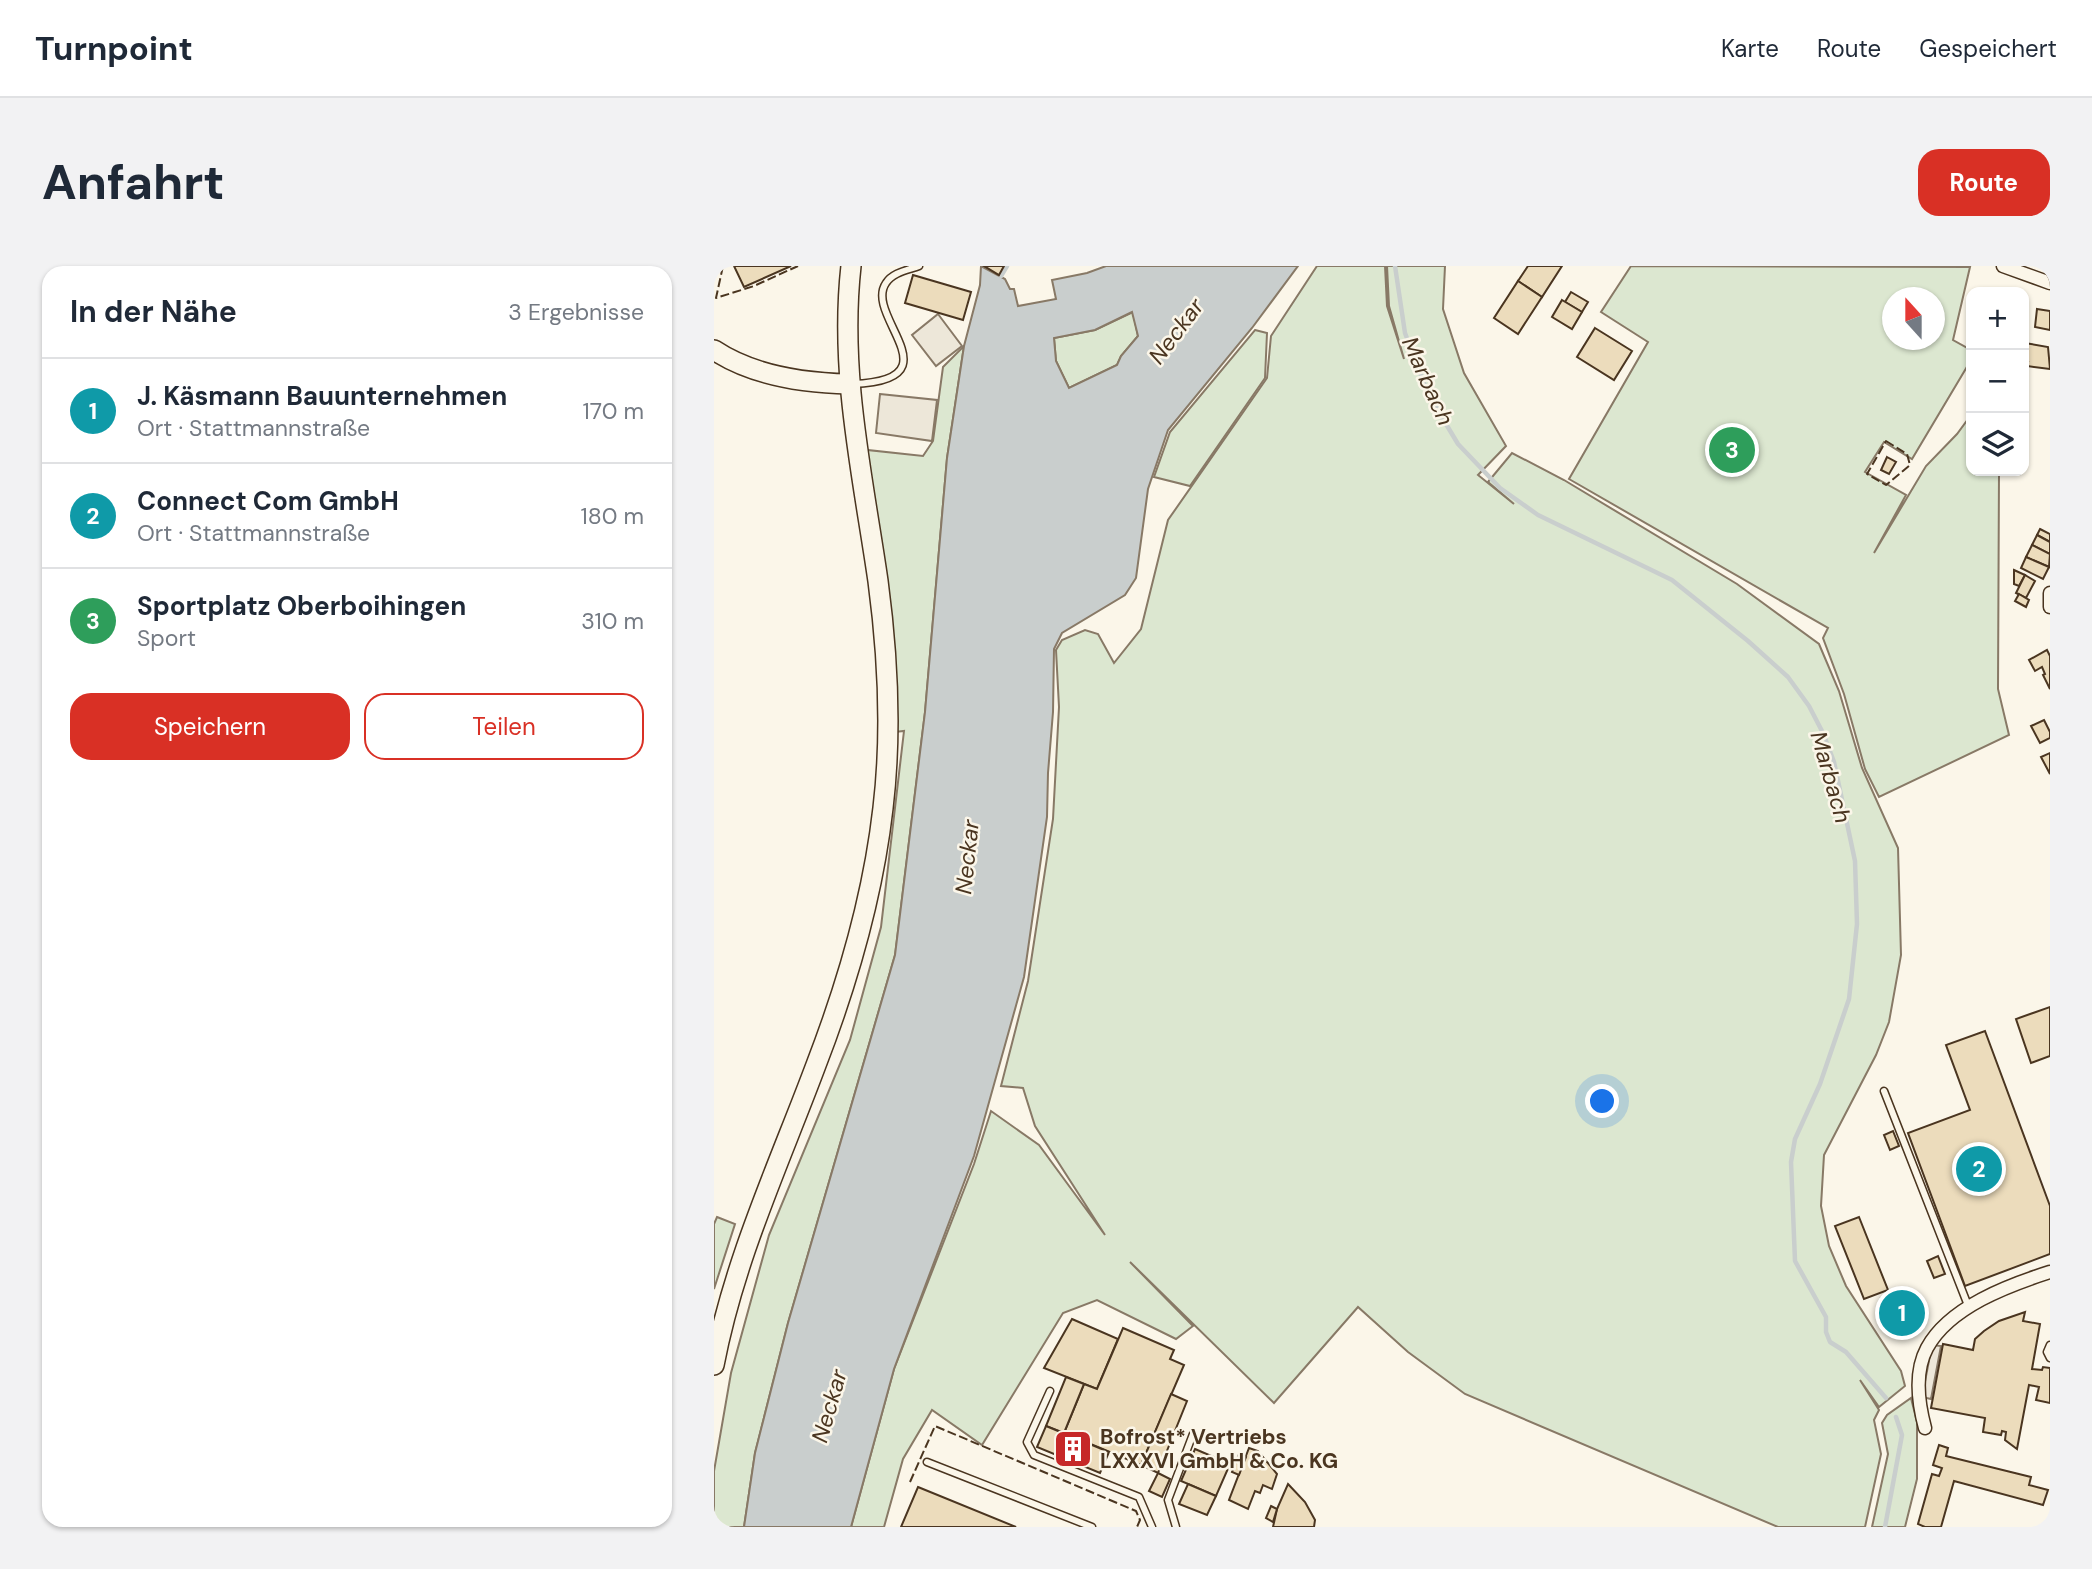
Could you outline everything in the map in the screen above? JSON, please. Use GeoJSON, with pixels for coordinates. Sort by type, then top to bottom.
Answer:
{"type":"FeatureCollection","features":[{"type":"Feature","properties":{"kind":"street"},"geometry":{"type":"LineString","coordinates":[[714,1365],[728,1307],[751,1233],[817,1065],[851,964],[869,895],[883,808],[888,734],[885,643],[849,384],[848,305],[851,266]]}},
{"type":"Feature","properties":{"kind":"street"},"geometry":{"type":"LineString","coordinates":[[2003,266],[2050,283]]}},
{"type":"Feature","properties":{"kind":"street"},"geometry":{"type":"LineString","coordinates":[[714,350],[745,367],[765,373],[849,384]]}},
{"type":"Feature","properties":{"kind":"street"},"geometry":{"type":"LineString","coordinates":[[2050,593],[2050,607]]}},
{"type":"Feature","properties":{"kind":"street"},"geometry":{"type":"LineString","coordinates":[[1925,1428],[1920,1408],[1919,1386],[1927,1348],[1938,1332],[1994,1292],[2050,1272]]}},
{"type":"Feature","properties":{"kind":"lane"},"geometry":{"type":"LineString","coordinates":[[849,384],[886,379],[900,370],[903,364],[902,350],[884,303],[884,287],[892,276],[919,266]]}},
{"type":"Feature","properties":{"kind":"lane"},"geometry":{"type":"LineString","coordinates":[[1884,1091],[1969,1308]]}},
{"type":"Feature","properties":{"kind":"lane"},"geometry":{"type":"LineString","coordinates":[[2050,1345],[2047,1352],[2050,1358]]}},
{"type":"Feature","properties":{"kind":"lane"},"geometry":{"type":"LineString","coordinates":[[1050,1391],[1027,1442],[1034,1455],[1139,1497],[1152,1527]]}},
{"type":"Feature","properties":{"kind":"lane"},"geometry":{"type":"LineString","coordinates":[[1176,1527],[1168,1500],[1193,1434]]}},
{"type":"Feature","properties":{"kind":"lane"},"geometry":{"type":"LineString","coordinates":[[927,1462],[1092,1527]]}},
{"type":"Feature","properties":{"kind":"green space"},"geometry":{"type":"Polygon","coordinates":[[[1317,266],[1385,266],[1387,306],[1404,359],[1389,306],[1387,266],[1445,266],[1443,309],[1464,373],[1506,446],[1478,475],[1514,504],[1488,482],[1512,453],[1564,480],[1737,584],[1819,644],[1839,691],[1862,768],[1898,848],[1901,955],[1889,1022],[1876,1055],[1824,1155],[1821,1206],[1829,1246],[1846,1286],[1901,1371],[1905,1386],[1879,1407],[1860,1380],[1879,1410],[1874,1420],[1881,1454],[1865,1527],[1778,1527],[1465,1394],[1408,1352],[1358,1307],[1274,1403],[1130,1262],[1193,1326],[1176,1339],[1097,1300],[1063,1313],[982,1445],[932,1410],[903,1459],[884,1527],[851,1527],[894,1369],[974,1164],[991,1111],[1039,1145],[1105,1235],[1035,1126],[1023,1088],[1001,1086],[1028,981],[1053,819],[1059,707],[1056,650],[1062,640],[1085,630],[1098,634],[1114,663],[1141,629],[1168,520],[1267,378],[1271,336],[1317,266]]]}},
{"type":"Feature","properties":{"kind":"green space"},"geometry":{"type":"Polygon","coordinates":[[[1631,266],[1970,267],[1953,340],[1966,347],[1966,368],[1912,459],[1884,442],[1865,472],[1906,495],[1874,553],[1926,466],[1966,422],[1966,476],[1999,476],[1998,689],[2009,735],[1879,797],[1865,769],[1844,694],[1823,638],[1828,628],[1569,479],[1648,342],[1601,312],[1631,266]]]}},
{"type":"Feature","properties":{"kind":"green space"},"geometry":{"type":"Polygon","coordinates":[[[1133,312],[1138,336],[1117,365],[1069,388],[1056,361],[1054,338],[1095,330],[1133,312]]]}},
{"type":"Feature","properties":{"kind":"green space"},"geometry":{"type":"Polygon","coordinates":[[[1255,330],[1267,333],[1265,378],[1190,486],[1154,477],[1170,432],[1255,330]]]}},
{"type":"Feature","properties":{"kind":"green space"},"geometry":{"type":"Polygon","coordinates":[[[964,346],[947,458],[925,712],[895,955],[788,1323],[755,1453],[744,1527],[714,1527],[714,1471],[731,1373],[769,1235],[850,1040],[881,927],[904,731],[895,732],[867,450],[923,456],[933,441],[943,367],[964,346]]]}},
{"type":"Feature","properties":{"kind":"green space"},"geometry":{"type":"Polygon","coordinates":[[[717,1217],[735,1224],[714,1289],[714,1224],[717,1217]]]}},
{"type":"Feature","properties":{"kind":"green space"},"geometry":{"type":"Polygon","coordinates":[[[1911,1398],[1917,1422],[1917,1479],[1905,1527],[1872,1527],[1888,1454],[1882,1423],[1887,1415],[1911,1398]]]}},
{"type":"Feature","properties":{"kind":"shaded area"},"geometry":{"type":"Polygon","coordinates":[[[938,314],[962,346],[936,366],[912,335],[938,314]]]}},
{"type":"Feature","properties":{"kind":"shaded area"},"geometry":{"type":"Polygon","coordinates":[[[880,394],[937,400],[932,441],[876,433],[880,394]]]}},
{"type":"Feature","properties":{"kind":"shaded area"},"geometry":{"type":"Polygon","coordinates":[[[1932,1345],[1941,1346],[1931,1399],[1922,1397],[1932,1345]]]}},
{"type":"Feature","properties":{"kind":"water","name":"Neckar"},"geometry":{"type":"Polygon","coordinates":[[[981,266],[1005,279],[1010,289],[1014,289],[1018,306],[1056,299],[1052,280],[1106,266],[1298,266],[1252,328],[1168,430],[1148,489],[1136,578],[1125,595],[1062,633],[1054,649],[1047,817],[1024,977],[974,1156],[894,1369],[851,1527],[744,1527],[755,1453],[788,1323],[895,955],[925,712],[947,458],[964,346],[980,285],[981,266]],[[1132,312],[1095,330],[1054,338],[1056,361],[1069,388],[1117,365],[1138,336],[1132,312]]]}},
{"type":"Feature","properties":{"kind":"building"},"geometry":{"type":"Polygon","coordinates":[[[734,266],[791,266],[744,287],[734,266]]]}},
{"type":"Feature","properties":{"kind":"building"},"geometry":{"type":"Polygon","coordinates":[[[984,266],[1004,266],[999,275],[984,266]]]}},
{"type":"Feature","properties":{"kind":"building"},"geometry":{"type":"Polygon","coordinates":[[[1528,266],[1562,266],[1542,297],[1518,281],[1528,266]]]}},
{"type":"Feature","properties":{"kind":"building"},"geometry":{"type":"Polygon","coordinates":[[[913,275],[971,292],[963,320],[905,303],[913,275]]]}},
{"type":"Feature","properties":{"kind":"building"},"geometry":{"type":"Polygon","coordinates":[[[1518,281],[1542,297],[1518,334],[1494,318],[1518,281]]]}},
{"type":"Feature","properties":{"kind":"building"},"geometry":{"type":"Polygon","coordinates":[[[1571,292],[1588,302],[1582,312],[1565,302],[1571,292]]]}},
{"type":"Feature","properties":{"kind":"building"},"geometry":{"type":"Polygon","coordinates":[[[1562,300],[1582,312],[1572,329],[1552,317],[1562,300]]]}},
{"type":"Feature","properties":{"kind":"building"},"geometry":{"type":"Polygon","coordinates":[[[2037,309],[2050,311],[2050,330],[2035,327],[2037,309]]]}},
{"type":"Feature","properties":{"kind":"building"},"geometry":{"type":"Polygon","coordinates":[[[1595,328],[1632,351],[1614,380],[1577,357],[1595,328]]]}},
{"type":"Feature","properties":{"kind":"building"},"geometry":{"type":"Polygon","coordinates":[[[2029,344],[2048,347],[2050,369],[2029,366],[2029,344]]]}},
{"type":"Feature","properties":{"kind":"building"},"geometry":{"type":"Polygon","coordinates":[[[1887,457],[1896,462],[1889,474],[1881,470],[1887,457]]]}},
{"type":"Feature","properties":{"kind":"building"},"geometry":{"type":"Polygon","coordinates":[[[2040,529],[2050,534],[2050,542],[2037,535],[2040,529]]]}},
{"type":"Feature","properties":{"kind":"building"},"geometry":{"type":"Polygon","coordinates":[[[2037,535],[2050,542],[2050,554],[2032,545],[2037,535]]]}},
{"type":"Feature","properties":{"kind":"building"},"geometry":{"type":"Polygon","coordinates":[[[2032,545],[2050,554],[2049,567],[2026,557],[2032,545]]]}},
{"type":"Feature","properties":{"kind":"building"},"geometry":{"type":"Polygon","coordinates":[[[2026,557],[2049,567],[2043,579],[2021,568],[2026,557]]]}},
{"type":"Feature","properties":{"kind":"building"},"geometry":{"type":"Polygon","coordinates":[[[2014,570],[2025,575],[2019,586],[2014,584],[2014,570]]]}},
{"type":"Feature","properties":{"kind":"building"},"geometry":{"type":"Polygon","coordinates":[[[2025,575],[2035,581],[2026,598],[2016,593],[2025,575]]]}},
{"type":"Feature","properties":{"kind":"building"},"geometry":{"type":"Polygon","coordinates":[[[2019,594],[2029,600],[2026,607],[2015,601],[2019,594]]]}},
{"type":"Feature","properties":{"kind":"building"},"geometry":{"type":"Polygon","coordinates":[[[2047,650],[2050,656],[2050,689],[2042,667],[2035,671],[2029,660],[2047,650]]]}},
{"type":"Feature","properties":{"kind":"building"},"geometry":{"type":"Polygon","coordinates":[[[2044,720],[2050,738],[2040,743],[2031,726],[2044,720]]]}},
{"type":"Feature","properties":{"kind":"building"},"geometry":{"type":"Polygon","coordinates":[[[2050,753],[2050,774],[2041,757],[2050,753]]]}},
{"type":"Feature","properties":{"kind":"building"},"geometry":{"type":"Polygon","coordinates":[[[2050,1007],[2050,1056],[2031,1063],[2016,1019],[2050,1007]]]}},
{"type":"Feature","properties":{"kind":"building"},"geometry":{"type":"Polygon","coordinates":[[[1985,1031],[2050,1206],[2050,1254],[1965,1286],[1908,1133],[1970,1110],[1946,1045],[1985,1031]]]}},
{"type":"Feature","properties":{"kind":"building"},"geometry":{"type":"Polygon","coordinates":[[[1893,1131],[1899,1146],[1890,1150],[1884,1135],[1893,1131]]]}},
{"type":"Feature","properties":{"kind":"building"},"geometry":{"type":"Polygon","coordinates":[[[1859,1217],[1888,1290],[1864,1299],[1835,1226],[1859,1217]]]}},
{"type":"Feature","properties":{"kind":"building"},"geometry":{"type":"Polygon","coordinates":[[[1938,1256],[1945,1274],[1934,1278],[1927,1261],[1938,1256]]]}},
{"type":"Feature","properties":{"kind":"building"},"geometry":{"type":"Polygon","coordinates":[[[1898,1292],[1902,1301],[1917,1295],[1925,1318],[1888,1331],[1879,1308],[1884,1307],[1881,1298],[1898,1292]]]}},
{"type":"Feature","properties":{"kind":"building"},"geometry":{"type":"Polygon","coordinates":[[[2025,1312],[2023,1321],[2040,1324],[2032,1369],[2050,1368],[2050,1403],[2036,1400],[2039,1387],[2029,1385],[2017,1449],[2005,1440],[2006,1432],[2002,1431],[2001,1435],[1983,1432],[1985,1418],[1931,1408],[1943,1344],[1973,1350],[1975,1339],[1984,1331],[1999,1321],[2025,1312]]]}},
{"type":"Feature","properties":{"kind":"building"},"geometry":{"type":"Polygon","coordinates":[[[1072,1319],[1118,1339],[1097,1389],[1044,1368],[1072,1319]]]}},
{"type":"Feature","properties":{"kind":"building"},"geometry":{"type":"Polygon","coordinates":[[[1123,1328],[1174,1350],[1170,1359],[1184,1365],[1141,1465],[1064,1433],[1084,1384],[1097,1389],[1123,1328]]]}},
{"type":"Feature","properties":{"kind":"building"},"geometry":{"type":"Polygon","coordinates":[[[1066,1377],[1084,1384],[1064,1433],[1046,1426],[1066,1377]]]}},
{"type":"Feature","properties":{"kind":"building"},"geometry":{"type":"Polygon","coordinates":[[[1171,1394],[1187,1401],[1158,1473],[1141,1465],[1171,1394]]]}},
{"type":"Feature","properties":{"kind":"building","name":"Bofrost* Vertriebs LXXXVI GmbH & Co. KG"},"geometry":{"type":"Polygon","coordinates":[[[1046,1426],[1109,1452],[1100,1473],[1037,1447],[1046,1426]]]}},
{"type":"Feature","properties":{"kind":"building"},"geometry":{"type":"Polygon","coordinates":[[[1939,1445],[1948,1448],[1946,1456],[2031,1477],[2029,1485],[2048,1490],[2043,1505],[1954,1481],[1941,1527],[1918,1524],[1932,1474],[1939,1476],[1942,1468],[1933,1465],[1939,1445]]]}},
{"type":"Feature","properties":{"kind":"building"},"geometry":{"type":"Polygon","coordinates":[[[1249,1448],[1258,1451],[1277,1474],[1272,1489],[1263,1485],[1260,1493],[1255,1491],[1248,1509],[1229,1500],[1249,1448]]]}},
{"type":"Feature","properties":{"kind":"building"},"geometry":{"type":"Polygon","coordinates":[[[1195,1449],[1230,1464],[1216,1496],[1181,1481],[1195,1449]]]}},
{"type":"Feature","properties":{"kind":"building"},"geometry":{"type":"Polygon","coordinates":[[[1239,1454],[1246,1457],[1239,1475],[1232,1472],[1239,1454]]]}},
{"type":"Feature","properties":{"kind":"building"},"geometry":{"type":"Polygon","coordinates":[[[1158,1473],[1170,1479],[1162,1497],[1149,1491],[1158,1473]]]}},
{"type":"Feature","properties":{"kind":"building"},"geometry":{"type":"Polygon","coordinates":[[[1188,1484],[1216,1496],[1207,1515],[1179,1504],[1188,1484]]]}},
{"type":"Feature","properties":{"kind":"building"},"geometry":{"type":"Polygon","coordinates":[[[1288,1484],[1305,1502],[1315,1520],[1314,1527],[1273,1527],[1277,1509],[1288,1484]]]}},
{"type":"Feature","properties":{"kind":"building"},"geometry":{"type":"Polygon","coordinates":[[[918,1487],[1016,1527],[901,1527],[918,1487]]]}},
{"type":"Feature","properties":{"kind":"building"},"geometry":{"type":"Polygon","coordinates":[[[1271,1506],[1277,1509],[1273,1522],[1266,1518],[1271,1506]]]}},
{"type":"Feature","properties":{"kind":"waterway"},"geometry":{"type":"LineString","coordinates":[[1001,276],[1007,266]]}},
{"type":"Feature","properties":{"kind":"waterway","name":"Marbach"},"geometry":{"type":"LineString","coordinates":[[1395,266],[1405,333],[1428,394],[1458,444],[1500,488],[1538,515],[1672,580],[1788,677],[1809,706],[1823,733],[1834,762],[1855,861],[1857,924],[1849,999],[1820,1084],[1795,1139],[1791,1162],[1795,1261],[1826,1317],[1826,1332],[1830,1342],[1846,1352],[1886,1398]]}},
{"type":"Feature","properties":{"kind":"waterway","name":"Marbach"},"geometry":{"type":"LineString","coordinates":[[1885,1527],[1902,1435],[1896,1417]]}},
{"type":"Feature","properties":{"kind":"fence"},"geometry":{"type":"LineString","coordinates":[[723,266],[716,298],[754,286],[798,266]]}},
{"type":"Feature","properties":{"kind":"fence"},"geometry":{"type":"LineString","coordinates":[[1886,441],[1907,454],[1910,465],[1886,485],[1867,474],[1886,441]]}},
{"type":"Feature","properties":{"kind":"fence"},"geometry":{"type":"LineString","coordinates":[[910,1482],[935,1426],[1136,1511],[1140,1520],[1137,1527]]}},
{"type":"Feature","properties":{"kind":"place","name":"Sportplatz Oberboihingen"},"geometry":{"type":"Point","coordinates":[1732,450]}},
{"type":"Feature","properties":{"kind":"place","name":"Connect Com GmbH"},"geometry":{"type":"Point","coordinates":[1979,1169]}},
{"type":"Feature","properties":{"kind":"place","name":"J. Käsmann Bauunternehmen"},"geometry":{"type":"Point","coordinates":[1902,1313]}},
{"type":"Feature","properties":{"kind":"place","name":"Bofrost* Vertriebs LXXXVI GmbH & Co. KG"},"geometry":{"type":"Point","coordinates":[1073,1449]}}]}
